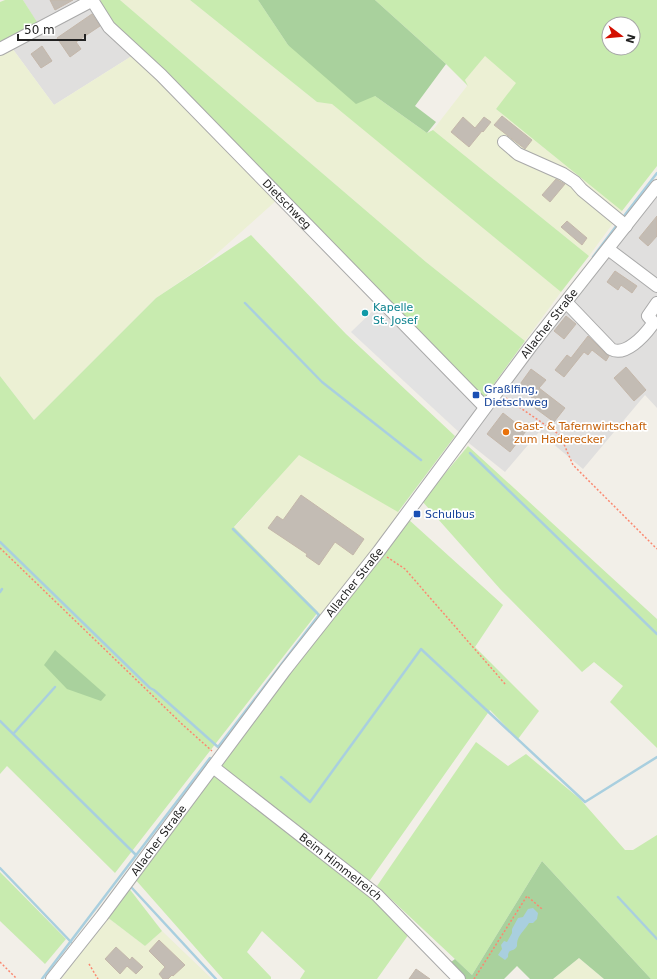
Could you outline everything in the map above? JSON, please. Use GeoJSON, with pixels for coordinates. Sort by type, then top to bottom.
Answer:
{"type":"FeatureCollection","features":[{"type":"Feature","properties":{"kind":"street"},"geometry":{"type":"LineString","coordinates":[[0,49],[92,0]]}},
{"type":"Feature","properties":{"kind":"street","name":"Dietschweg"},"geometry":{"type":"LineString","coordinates":[[92,0],[109,27],[161,75],[489,403]]}},
{"type":"Feature","properties":{"kind":"street"},"geometry":{"type":"LineString","coordinates":[[504,142],[518,154],[563,174],[575,182],[582,190],[626,226]]}},
{"type":"Feature","properties":{"kind":"street","name":"Allacher Straße"},"geometry":{"type":"LineString","coordinates":[[52,979],[102,916],[216,762],[379,551],[566,302],[657,186]]}},
{"type":"Feature","properties":{"kind":"street"},"geometry":{"type":"LineString","coordinates":[[608,249],[657,286]]}},
{"type":"Feature","properties":{"kind":"street"},"geometry":{"type":"LineString","coordinates":[[566,302],[611,350],[619,352],[625,350],[633,344],[652,326],[653,322],[648,316],[657,303]]}},
{"type":"Feature","properties":{"kind":"street","name":"Beim Himmelreich"},"geometry":{"type":"LineString","coordinates":[[216,762],[377,895],[459,979]]}},
{"type":"Feature","properties":{"kind":"path"},"geometry":{"type":"LineString","coordinates":[[489,403],[507,398],[560,435],[573,465],[657,549]]}},
{"type":"Feature","properties":{"kind":"path"},"geometry":{"type":"LineString","coordinates":[[0,548],[183,725],[216,762]]}},
{"type":"Feature","properties":{"kind":"path"},"geometry":{"type":"LineString","coordinates":[[379,551],[405,570],[506,685]]}},
{"type":"Feature","properties":{"kind":"path"},"geometry":{"type":"LineString","coordinates":[[474,979],[527,896],[542,909]]}},
{"type":"Feature","properties":{"kind":"path"},"geometry":{"type":"LineString","coordinates":[[0,962],[17,979]]}},
{"type":"Feature","properties":{"kind":"path"},"geometry":{"type":"LineString","coordinates":[[89,964],[98,979]]}},
{"type":"Feature","properties":{"kind":"shaded area"},"geometry":{"type":"Polygon","coordinates":[[[23,0],[90,0],[135,54],[54,105],[12,48],[42,31],[23,0]]]}},
{"type":"Feature","properties":{"kind":"shaded area"},"geometry":{"type":"Polygon","coordinates":[[[657,189],[657,408],[645,395],[583,469],[539,432],[505,472],[465,440],[657,189]]]}},
{"type":"Feature","properties":{"kind":"shaded area"},"geometry":{"type":"Polygon","coordinates":[[[380,304],[483,407],[461,434],[351,332],[380,304]]]}},
{"type":"Feature","properties":{"kind":"green space"},"geometry":{"type":"Polygon","coordinates":[[[5,0],[23,0],[37,22],[19,36],[0,46],[0,2],[5,0]]]}},
{"type":"Feature","properties":{"kind":"green space"},"geometry":{"type":"Polygon","coordinates":[[[101,0],[120,0],[426,262],[525,341],[483,399],[118,30],[98,3],[101,0]]]}},
{"type":"Feature","properties":{"kind":"green space"},"geometry":{"type":"Polygon","coordinates":[[[120,0],[190,0],[317,102],[332,103],[561,292],[525,341],[426,262],[120,0]]]}},
{"type":"Feature","properties":{"kind":"green space"},"geometry":{"type":"Polygon","coordinates":[[[190,0],[258,0],[288,45],[375,96],[427,133],[433,130],[589,256],[561,292],[332,104],[317,102],[190,0]]]}},
{"type":"Feature","properties":{"kind":"green space"},"geometry":{"type":"Polygon","coordinates":[[[258,0],[375,0],[446,64],[415,106],[436,122],[427,133],[375,96],[356,104],[288,45],[258,0]]]}},
{"type":"Feature","properties":{"kind":"green space"},"geometry":{"type":"Polygon","coordinates":[[[375,0],[657,0],[657,166],[622,211],[496,109],[516,83],[485,56],[465,80],[468,86],[446,64],[375,0]]]}},
{"type":"Feature","properties":{"kind":"green space"},"geometry":{"type":"Polygon","coordinates":[[[12,48],[54,105],[135,54],[278,199],[203,266],[156,298],[34,420],[0,376],[0,54],[12,48]]]}},
{"type":"Feature","properties":{"kind":"green space"},"geometry":{"type":"Polygon","coordinates":[[[485,55],[517,83],[496,109],[622,211],[589,256],[433,130],[467,86],[465,80],[485,55]]]}},
{"type":"Feature","properties":{"kind":"green space"},"geometry":{"type":"Polygon","coordinates":[[[251,235],[346,334],[455,436],[398,512],[299,455],[234,527],[318,612],[115,873],[7,766],[0,774],[0,376],[34,420],[156,298],[251,235]]]}},
{"type":"Feature","properties":{"kind":"green space"},"geometry":{"type":"Polygon","coordinates":[[[468,446],[657,619],[657,748],[610,702],[623,686],[594,662],[582,672],[501,590],[422,501],[468,446]]]}},
{"type":"Feature","properties":{"kind":"green space"},"geometry":{"type":"Polygon","coordinates":[[[299,454],[406,516],[324,618],[234,528],[299,454]]]}},
{"type":"Feature","properties":{"kind":"green space"},"geometry":{"type":"Polygon","coordinates":[[[408,519],[503,605],[475,647],[539,711],[518,739],[490,710],[368,883],[221,767],[379,551],[408,519]]]}},
{"type":"Feature","properties":{"kind":"green space"},"geometry":{"type":"Polygon","coordinates":[[[55,650],[106,695],[101,701],[67,689],[44,665],[55,650]]]}},
{"type":"Feature","properties":{"kind":"green space"},"geometry":{"type":"Polygon","coordinates":[[[476,742],[508,766],[526,754],[580,799],[625,850],[633,850],[657,835],[657,979],[651,979],[542,861],[472,975],[377,886],[476,742]]]}},
{"type":"Feature","properties":{"kind":"green space"},"geometry":{"type":"Polygon","coordinates":[[[214,776],[376,899],[409,934],[377,979],[300,979],[305,971],[262,931],[247,952],[271,977],[271,979],[223,979],[134,878],[214,776]]]}},
{"type":"Feature","properties":{"kind":"green space"},"geometry":{"type":"Polygon","coordinates":[[[542,861],[651,979],[604,979],[579,958],[553,979],[530,979],[517,966],[504,979],[459,979],[446,966],[455,959],[472,975],[542,861]]]}},
{"type":"Feature","properties":{"kind":"green space"},"geometry":{"type":"Polygon","coordinates":[[[0,872],[66,939],[45,964],[0,921],[0,872]]]}},
{"type":"Feature","properties":{"kind":"green space"},"geometry":{"type":"Polygon","coordinates":[[[128,887],[162,931],[145,946],[107,917],[128,887]]]}},
{"type":"Feature","properties":{"kind":"green space"},"geometry":{"type":"Polygon","coordinates":[[[107,917],[145,946],[162,931],[212,979],[61,979],[107,917]]]}},
{"type":"Feature","properties":{"kind":"green space"},"geometry":{"type":"Polygon","coordinates":[[[579,958],[604,979],[553,979],[579,958]]]}},
{"type":"Feature","properties":{"kind":"water"},"geometry":{"type":"Polygon","coordinates":[[[533,908],[538,913],[537,919],[533,923],[529,923],[519,937],[516,948],[509,952],[508,957],[505,960],[498,955],[502,949],[501,945],[504,941],[507,942],[518,918],[523,917],[528,909],[533,908]]]}},
{"type":"Feature","properties":{"kind":"building"},"geometry":{"type":"Polygon","coordinates":[[[50,0],[73,0],[55,10],[50,0]]]}},
{"type":"Feature","properties":{"kind":"building"},"geometry":{"type":"Polygon","coordinates":[[[92,14],[100,26],[76,42],[81,49],[70,57],[57,38],[92,14]]]}},
{"type":"Feature","properties":{"kind":"building"},"geometry":{"type":"Polygon","coordinates":[[[42,46],[52,61],[41,68],[31,54],[42,46]]]}},
{"type":"Feature","properties":{"kind":"building"},"geometry":{"type":"Polygon","coordinates":[[[502,116],[532,140],[525,149],[494,125],[502,116]]]}},
{"type":"Feature","properties":{"kind":"building"},"geometry":{"type":"Polygon","coordinates":[[[463,117],[475,128],[484,117],[491,122],[469,147],[451,132],[463,117]]]}},
{"type":"Feature","properties":{"kind":"building"},"geometry":{"type":"Polygon","coordinates":[[[556,179],[565,184],[550,202],[542,195],[556,179]]]}},
{"type":"Feature","properties":{"kind":"building"},"geometry":{"type":"Polygon","coordinates":[[[657,216],[657,236],[648,246],[639,238],[657,216]]]}},
{"type":"Feature","properties":{"kind":"building"},"geometry":{"type":"Polygon","coordinates":[[[567,221],[587,238],[582,245],[561,227],[567,221]]]}},
{"type":"Feature","properties":{"kind":"building"},"geometry":{"type":"Polygon","coordinates":[[[615,271],[637,286],[632,293],[621,285],[618,290],[607,282],[615,271]]]}},
{"type":"Feature","properties":{"kind":"building"},"geometry":{"type":"Polygon","coordinates":[[[566,316],[576,324],[564,339],[554,331],[566,316]]]}},
{"type":"Feature","properties":{"kind":"building"},"geometry":{"type":"Polygon","coordinates":[[[588,336],[609,356],[606,361],[592,350],[588,355],[584,352],[564,377],[555,370],[567,355],[571,358],[588,336]]]}},
{"type":"Feature","properties":{"kind":"building"},"geometry":{"type":"Polygon","coordinates":[[[626,367],[646,390],[634,401],[614,378],[626,367]]]}},
{"type":"Feature","properties":{"kind":"building"},"geometry":{"type":"Polygon","coordinates":[[[531,369],[546,380],[539,388],[565,408],[554,422],[535,408],[539,403],[518,387],[531,369]]]}},
{"type":"Feature","properties":{"kind":"building","name":"Gast- & Tafernwirtschaft zum Haderecker"},"geometry":{"type":"Polygon","coordinates":[[[503,413],[526,431],[510,452],[487,434],[503,413]]]}},
{"type":"Feature","properties":{"kind":"building"},"geometry":{"type":"Polygon","coordinates":[[[301,495],[364,539],[353,555],[335,542],[319,565],[306,556],[307,554],[268,528],[277,516],[283,520],[301,495]]]}},
{"type":"Feature","properties":{"kind":"building"},"geometry":{"type":"Polygon","coordinates":[[[159,940],[185,965],[168,979],[163,979],[159,974],[165,967],[149,951],[159,940]]]}},
{"type":"Feature","properties":{"kind":"building"},"geometry":{"type":"Polygon","coordinates":[[[116,947],[130,960],[132,957],[143,967],[136,974],[127,966],[120,974],[105,959],[116,947]]]}},
{"type":"Feature","properties":{"kind":"building"},"geometry":{"type":"Polygon","coordinates":[[[416,969],[430,979],[409,979],[416,969]]]}},
{"type":"Feature","properties":{"kind":"waterway"},"geometry":{"type":"LineString","coordinates":[[624,216],[657,173]]}},
{"type":"Feature","properties":{"kind":"waterway"},"geometry":{"type":"LineString","coordinates":[[593,257],[617,225]]}},
{"type":"Feature","properties":{"kind":"waterway"},"geometry":{"type":"LineString","coordinates":[[245,303],[322,382],[421,460]]}},
{"type":"Feature","properties":{"kind":"waterway"},"geometry":{"type":"LineString","coordinates":[[470,453],[657,634]]}},
{"type":"Feature","properties":{"kind":"waterway"},"geometry":{"type":"LineString","coordinates":[[0,542],[150,688],[218,747],[319,615],[233,529]]}},
{"type":"Feature","properties":{"kind":"waterway"},"geometry":{"type":"LineString","coordinates":[[281,777],[310,802],[421,649],[585,802],[657,757]]}},
{"type":"Feature","properties":{"kind":"waterway"},"geometry":{"type":"LineString","coordinates":[[14,733],[55,687]]}},
{"type":"Feature","properties":{"kind":"waterway"},"geometry":{"type":"LineString","coordinates":[[0,721],[136,855]]}},
{"type":"Feature","properties":{"kind":"waterway"},"geometry":{"type":"LineString","coordinates":[[42,979],[210,758]]}},
{"type":"Feature","properties":{"kind":"waterway"},"geometry":{"type":"LineString","coordinates":[[0,868],[71,942]]}},
{"type":"Feature","properties":{"kind":"waterway"},"geometry":{"type":"LineString","coordinates":[[132,888],[216,979]]}},
{"type":"Feature","properties":{"kind":"waterway"},"geometry":{"type":"LineString","coordinates":[[618,897],[657,939]]}},
{"type":"Feature","properties":{"kind":"place","name":"Kapelle St. Josef"},"geometry":{"type":"Point","coordinates":[365,313]}},
{"type":"Feature","properties":{"kind":"place","name":"Graßlfing, Dietschweg"},"geometry":{"type":"Point","coordinates":[476,395]}},
{"type":"Feature","properties":{"kind":"place","name":"Gast- & Tafernwirtschaft zum Haderecker"},"geometry":{"type":"Point","coordinates":[506,432]}},
{"type":"Feature","properties":{"kind":"place","name":"Schulbus"},"geometry":{"type":"Point","coordinates":[417,514]}}]}
